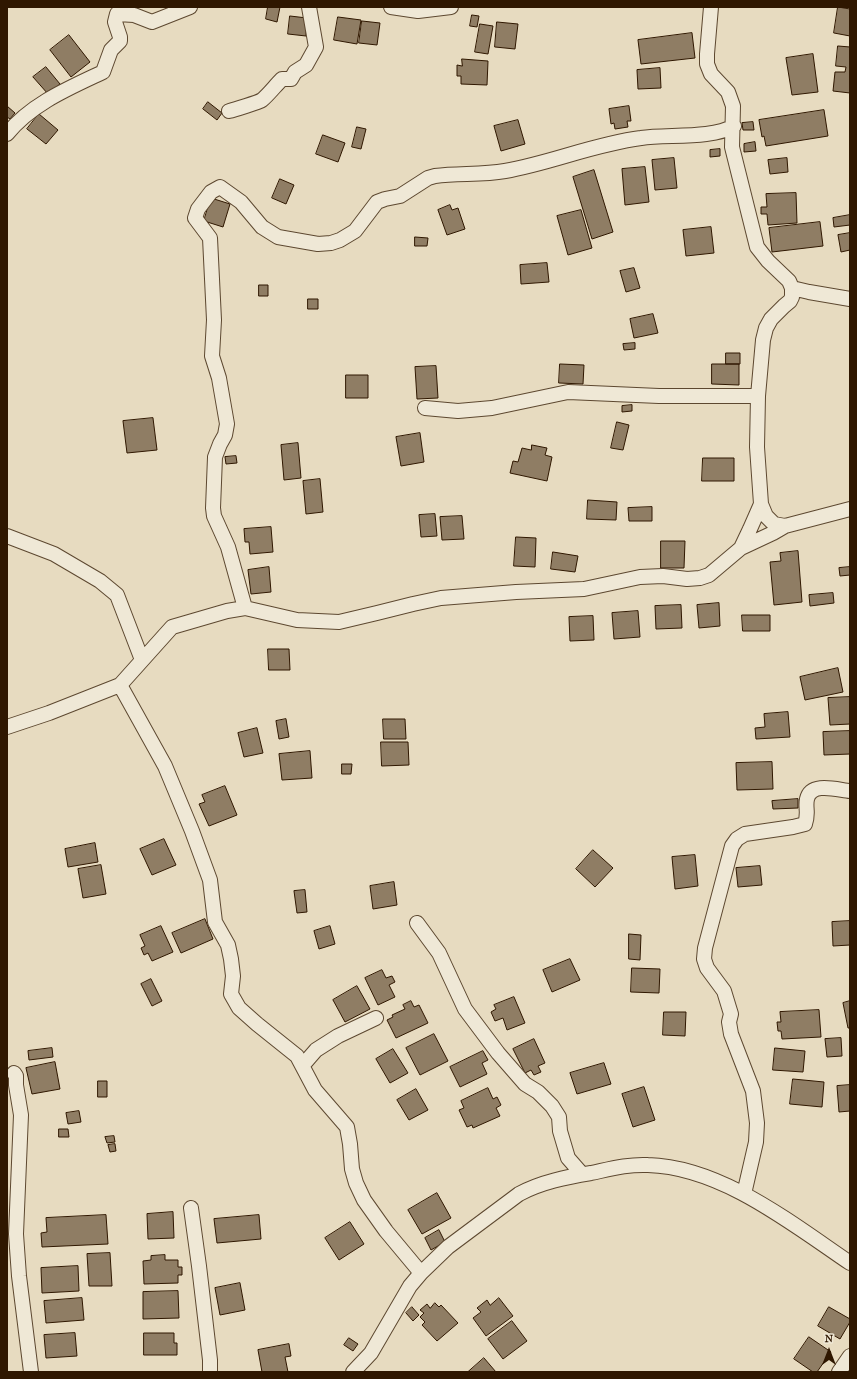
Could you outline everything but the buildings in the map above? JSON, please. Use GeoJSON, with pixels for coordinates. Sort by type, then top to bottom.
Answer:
{"type":"FeatureCollection","features":[{"type":"Feature","properties":{"kind":"street"},"geometry":{"type":"LineString","coordinates":[[7,134],[16,122],[55,94],[103,72],[111,50],[120,41],[115,22],[117,14],[134,15],[152,22],[190,7]]}},
{"type":"Feature","properties":{"kind":"street"},"geometry":{"type":"LineString","coordinates":[[229,111],[237,110],[261,101],[282,79],[291,79],[295,72],[306,65],[316,47],[309,7]]}},
{"type":"Feature","properties":{"kind":"street"},"geometry":{"type":"LineString","coordinates":[[391,7],[418,11],[445,9],[451,7]]}},
{"type":"Feature","properties":{"kind":"street"},"geometry":{"type":"LineString","coordinates":[[711,7],[707,64],[711,74],[728,92],[733,106],[734,126],[732,147],[757,247],[768,261],[789,281],[792,288],[792,298],[790,302],[772,319],[766,328],[763,340],[758,396],[757,447],[761,504],[766,516],[774,524],[785,526]]}},
{"type":"Feature","properties":{"kind":"street"},"geometry":{"type":"LineString","coordinates":[[245,608],[228,547],[214,516],[213,508],[215,457],[225,435],[226,424],[219,378],[212,356],[214,320],[210,238],[195,218],[198,209],[211,192],[220,187],[241,202],[262,227],[278,237],[318,244],[331,244],[355,231],[377,202],[409,192],[428,178],[435,176],[504,171],[572,155],[612,142],[643,137],[719,132],[734,126]]}},
{"type":"Feature","properties":{"kind":"street"},"geometry":{"type":"LineString","coordinates":[[792,288],[850,299]]}},
{"type":"Feature","properties":{"kind":"street"},"geometry":{"type":"LineString","coordinates":[[425,408],[458,411],[492,408],[568,392],[659,396],[758,396]]}},
{"type":"Feature","properties":{"kind":"street"},"geometry":{"type":"LineString","coordinates":[[741,548],[761,504]]}},
{"type":"Feature","properties":{"kind":"street"},"geometry":{"type":"LineString","coordinates":[[7,727],[49,713],[120,685],[172,627],[226,611],[245,608],[298,620],[339,622],[441,598],[516,592],[584,589],[640,577],[663,576],[688,579],[700,578],[710,575],[741,548],[785,526],[850,509]]}},
{"type":"Feature","properties":{"kind":"street"},"geometry":{"type":"LineString","coordinates":[[7,536],[54,554],[100,581],[117,595],[142,660]]}},
{"type":"Feature","properties":{"kind":"street"},"geometry":{"type":"LineString","coordinates":[[120,685],[166,766],[192,831],[210,880],[215,922],[228,945],[232,959],[232,994],[239,1008],[298,1056],[315,1090],[347,1127],[352,1169],[356,1183],[364,1200],[386,1231],[421,1273]]}},
{"type":"Feature","properties":{"kind":"street"},"geometry":{"type":"LineString","coordinates":[[744,1194],[756,1142],[757,1123],[753,1091],[732,1034],[729,1022],[731,1014],[724,991],[707,968],[704,959],[707,940],[732,846],[737,839],[745,834],[805,824],[808,816],[807,798],[815,789],[824,788],[850,791]]}},
{"type":"Feature","properties":{"kind":"street"},"geometry":{"type":"LineString","coordinates":[[417,923],[439,953],[465,1009],[498,1053],[525,1084],[538,1092],[552,1106],[559,1117],[560,1131],[568,1158],[582,1174]]}},
{"type":"Feature","properties":{"kind":"street"},"geometry":{"type":"LineString","coordinates":[[303,1065],[316,1050],[333,1039],[376,1018]]}},
{"type":"Feature","properties":{"kind":"street"},"geometry":{"type":"LineString","coordinates":[[14,1073],[16,1076],[21,1115],[16,1234],[19,1276],[31,1372]]}},
{"type":"Feature","properties":{"kind":"street"},"geometry":{"type":"LineString","coordinates":[[353,1372],[370,1353],[410,1286],[448,1247],[519,1194],[530,1188],[582,1174],[620,1166],[648,1164],[682,1169],[726,1184],[744,1194],[850,1263]]}},
{"type":"Feature","properties":{"kind":"street"},"geometry":{"type":"LineString","coordinates":[[191,1208],[210,1360],[210,1372]]}},
{"type":"Feature","properties":{"kind":"street"},"geometry":{"type":"LineString","coordinates":[[839,1372],[850,1356]]}}]}
